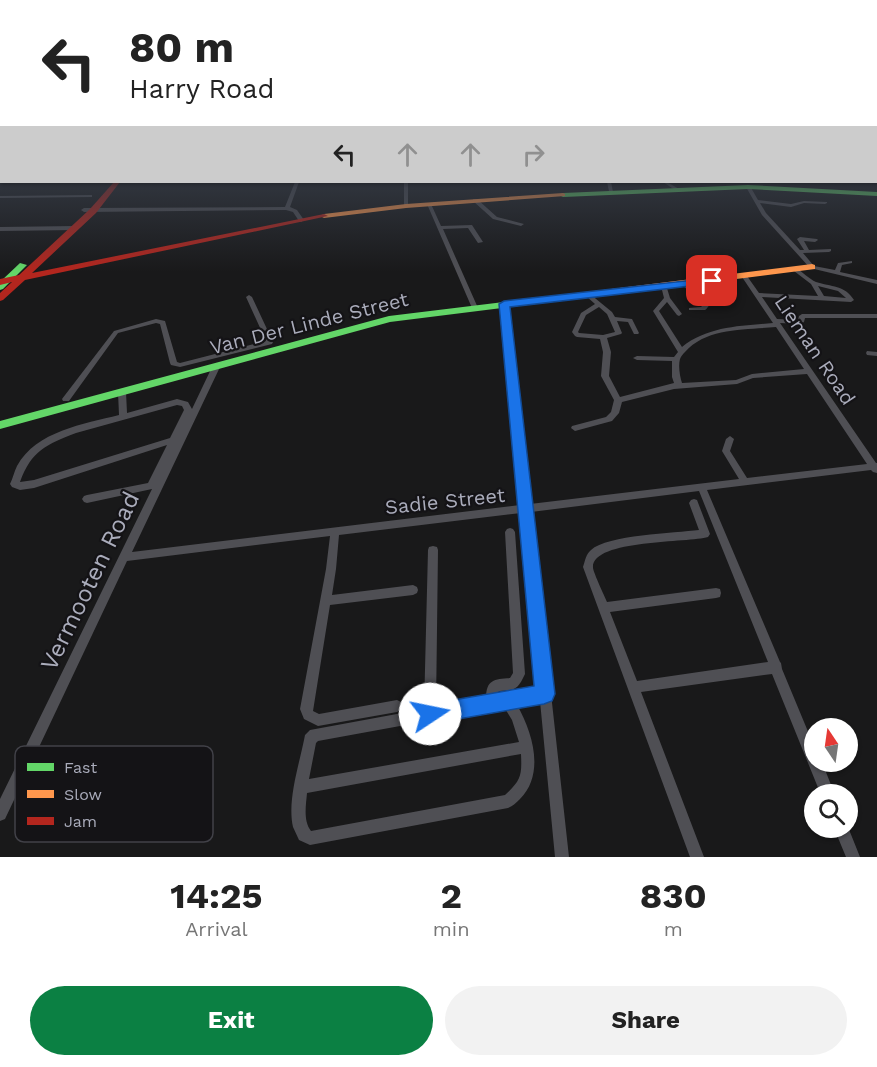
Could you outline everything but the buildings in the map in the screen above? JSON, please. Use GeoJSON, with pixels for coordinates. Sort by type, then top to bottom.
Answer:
{"type":"FeatureCollection","features":[{"type":"Feature","properties":{"kind":"street"},"geometry":{"type":"LineString","coordinates":[[0,298],[15,277],[107,192]]}},
{"type":"Feature","properties":{"kind":"street"},"geometry":{"type":"LineString","coordinates":[[287,208],[293,192]]}},
{"type":"Feature","properties":{"kind":"street"},"geometry":{"type":"LineString","coordinates":[[406,192],[406,206]]}},
{"type":"Feature","properties":{"kind":"street"},"geometry":{"type":"LineString","coordinates":[[15,277],[301,220],[406,206],[552,192]]}},
{"type":"Feature","properties":{"kind":"street"},"geometry":{"type":"LineString","coordinates":[[751,192],[812,267]]}},
{"type":"Feature","properties":{"kind":"street"},"geometry":{"type":"LineString","coordinates":[[840,192],[877,194]]}},
{"type":"Feature","properties":{"kind":"street"},"geometry":{"type":"LineString","coordinates":[[0,197],[90,196]]}},
{"type":"Feature","properties":{"kind":"street"},"geometry":{"type":"LineString","coordinates":[[475,200],[495,218],[521,224]]}},
{"type":"Feature","properties":{"kind":"street"},"geometry":{"type":"LineString","coordinates":[[756,201],[791,206],[804,202],[825,203]]}},
{"type":"Feature","properties":{"kind":"street"},"geometry":{"type":"LineString","coordinates":[[429,204],[475,308]]}},
{"type":"Feature","properties":{"kind":"street"},"geometry":{"type":"LineString","coordinates":[[88,210],[287,208],[295,211],[301,220]]}},
{"type":"Feature","properties":{"kind":"street"},"geometry":{"type":"LineString","coordinates":[[440,228],[470,226],[480,242]]}},
{"type":"Feature","properties":{"kind":"street"},"geometry":{"type":"LineString","coordinates":[[0,228],[70,228]]}},
{"type":"Feature","properties":{"kind":"street"},"geometry":{"type":"LineString","coordinates":[[15,277],[70,228]]}},
{"type":"Feature","properties":{"kind":"street"},"geometry":{"type":"LineString","coordinates":[[807,251],[800,239],[815,240]]}},
{"type":"Feature","properties":{"kind":"street"},"geometry":{"type":"LineString","coordinates":[[798,252],[829,250]]}},
{"type":"Feature","properties":{"kind":"street"},"geometry":{"type":"LineString","coordinates":[[837,272],[840,264],[850,262]]}},
{"type":"Feature","properties":{"kind":"street","name":"Van Der Linde Street"},"geometry":{"type":"LineString","coordinates":[[0,425],[122,392],[221,361],[376,322],[588,295],[665,292],[684,284],[812,267],[877,282]]}},
{"type":"Feature","properties":{"kind":"street"},"geometry":{"type":"LineString","coordinates":[[796,270],[813,284],[818,294],[824,298]]}},
{"type":"Feature","properties":{"kind":"street","name":"Lieman Road"},"geometry":{"type":"LineString","coordinates":[[745,277],[876,468]]}},
{"type":"Feature","properties":{"kind":"street"},"geometry":{"type":"LineString","coordinates":[[691,309],[703,309],[710,303],[723,301],[712,281]]}},
{"type":"Feature","properties":{"kind":"street"},"geometry":{"type":"LineString","coordinates":[[684,284],[710,303]]}},
{"type":"Feature","properties":{"kind":"street"},"geometry":{"type":"LineString","coordinates":[[757,295],[851,300],[832,287],[813,284]]}},
{"type":"Feature","properties":{"kind":"street"},"geometry":{"type":"LineString","coordinates":[[665,292],[678,314]]}},
{"type":"Feature","properties":{"kind":"street"},"geometry":{"type":"LineString","coordinates":[[665,292],[656,311],[681,352]]}},
{"type":"Feature","properties":{"kind":"street"},"geometry":{"type":"LineString","coordinates":[[588,295],[614,319],[620,333],[603,337],[582,337],[575,332],[583,314],[597,305]]}},
{"type":"Feature","properties":{"kind":"street"},"geometry":{"type":"LineString","coordinates":[[66,399],[120,330],[161,321],[176,364],[221,361],[270,342],[249,297]]}},
{"type":"Feature","properties":{"kind":"street"},"geometry":{"type":"LineString","coordinates":[[504,304],[562,857]]}},
{"type":"Feature","properties":{"kind":"street"},"geometry":{"type":"LineString","coordinates":[[679,386],[676,377],[676,359],[681,352],[711,333],[777,323],[801,322],[802,316],[826,314],[877,316]]}},
{"type":"Feature","properties":{"kind":"street"},"geometry":{"type":"LineString","coordinates":[[614,319],[630,320],[636,333]]}},
{"type":"Feature","properties":{"kind":"street"},"geometry":{"type":"LineString","coordinates":[[575,428],[609,419],[615,413],[618,400],[604,376],[607,352],[603,337]]}},
{"type":"Feature","properties":{"kind":"street"},"geometry":{"type":"LineString","coordinates":[[638,358],[676,359]]}},
{"type":"Feature","properties":{"kind":"street","name":"Vermooten Road"},"geometry":{"type":"LineString","coordinates":[[33,746],[221,361]]}},
{"type":"Feature","properties":{"kind":"street"},"geometry":{"type":"LineString","coordinates":[[618,400],[679,386],[737,382],[752,376],[809,371]]}},
{"type":"Feature","properties":{"kind":"street"},"geometry":{"type":"LineString","coordinates":[[122,392],[123,417]]}},
{"type":"Feature","properties":{"kind":"street"},"geometry":{"type":"LineString","coordinates":[[87,499],[147,489],[173,440],[188,410],[186,404],[177,402],[38,445],[25,458],[17,472],[15,484],[20,486],[34,484],[173,440]]}},
{"type":"Feature","properties":{"kind":"street"},"geometry":{"type":"LineString","coordinates":[[730,439],[726,451],[745,482]]}},
{"type":"Feature","properties":{"kind":"street","name":"Sadie Street"},"geometry":{"type":"LineString","coordinates":[[125,557],[876,468]]}},
{"type":"Feature","properties":{"kind":"street"},"geometry":{"type":"LineString","coordinates":[[702,488],[804,733]]}},
{"type":"Feature","properties":{"kind":"street"},"geometry":{"type":"LineString","coordinates":[[694,503],[705,534],[619,544],[599,549],[591,556],[588,567],[697,857]]}},
{"type":"Feature","properties":{"kind":"street"},"geometry":{"type":"LineString","coordinates":[[335,531],[325,601],[306,702],[308,715],[318,720],[397,706]]}},
{"type":"Feature","properties":{"kind":"street"},"geometry":{"type":"LineString","coordinates":[[504,700],[519,674],[510,532]]}},
{"type":"Feature","properties":{"kind":"street"},"geometry":{"type":"LineString","coordinates":[[430,714],[433,550]]}},
{"type":"Feature","properties":{"kind":"street"},"geometry":{"type":"LineString","coordinates":[[325,601],[413,590]]}},
{"type":"Feature","properties":{"kind":"street"},"geometry":{"type":"LineString","coordinates":[[604,608],[716,593]]}},
{"type":"Feature","properties":{"kind":"street"},"geometry":{"type":"LineString","coordinates":[[634,687],[777,667]]}},
{"type":"Feature","properties":{"kind":"street"},"geometry":{"type":"LineString","coordinates":[[513,684],[498,685],[492,689],[504,700],[517,712],[525,747],[526,778],[508,801],[502,804],[310,838],[304,835],[299,823],[302,787],[310,740],[315,735],[504,700],[544,694]]}},
{"type":"Feature","properties":{"kind":"street"},"geometry":{"type":"LineString","coordinates":[[302,787],[525,747]]}},
{"type":"Feature","properties":{"kind":"street","name":"Vermooten Road"},"geometry":{"type":"LineString","coordinates":[[0,814],[15,783]]}},
{"type":"Feature","properties":{"kind":"street"},"geometry":{"type":"LineString","coordinates":[[845,838],[852,857]]}},
{"type":"Feature","properties":{"kind":"traffic: fast"},"geometry":{"type":"LineString","coordinates":[[563,195],[633,192]]}},
{"type":"Feature","properties":{"kind":"traffic: fast"},"geometry":{"type":"LineString","coordinates":[[840,192],[877,194]]}},
{"type":"Feature","properties":{"kind":"traffic: fast"},"geometry":{"type":"LineString","coordinates":[[0,287],[23,265]]}},
{"type":"Feature","properties":{"kind":"traffic: fast"},"geometry":{"type":"LineString","coordinates":[[0,425],[389,319],[579,296]]}},
{"type":"Feature","properties":{"kind":"traffic: slow"},"geometry":{"type":"LineString","coordinates":[[324,216],[406,206],[563,195]]}},
{"type":"Feature","properties":{"kind":"traffic: slow"},"geometry":{"type":"LineString","coordinates":[[579,296],[812,267]]}},
{"type":"Feature","properties":{"kind":"traffic: jam"},"geometry":{"type":"LineString","coordinates":[[0,298],[93,211],[109,192]]}},
{"type":"Feature","properties":{"kind":"traffic: jam"},"geometry":{"type":"LineString","coordinates":[[0,282],[324,216]]}},
{"type":"Feature","properties":{"kind":"route"},"geometry":{"type":"LineString","coordinates":[[430,714],[544,694],[527,510],[504,304],[712,281]]}}]}
